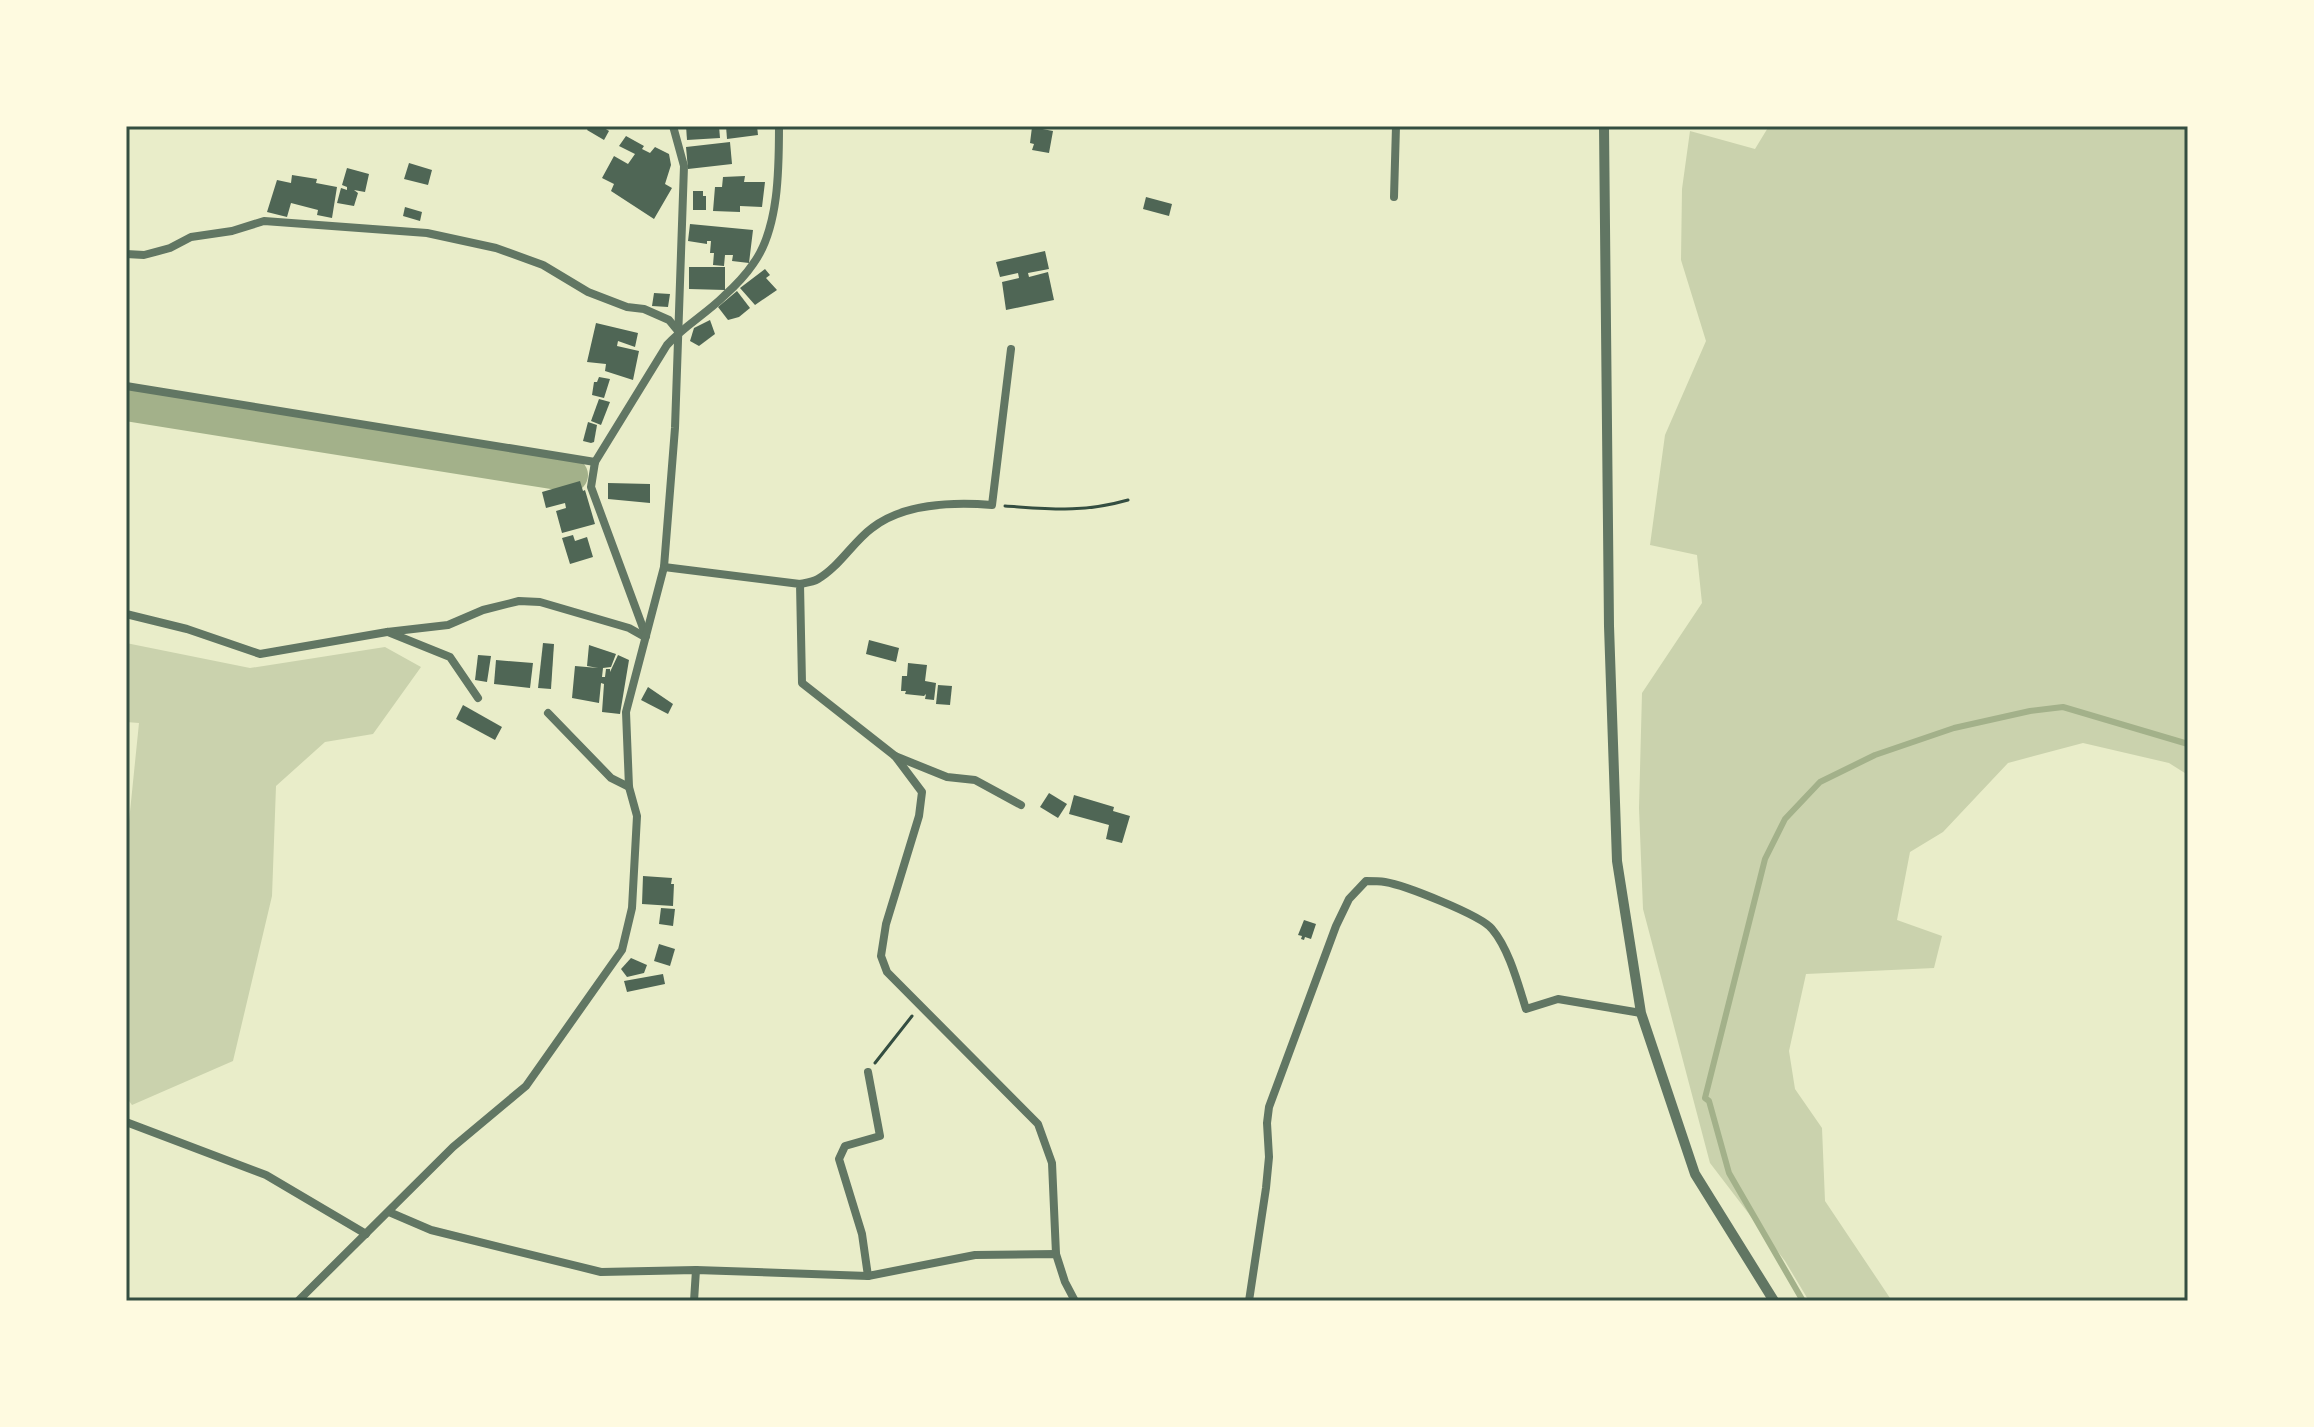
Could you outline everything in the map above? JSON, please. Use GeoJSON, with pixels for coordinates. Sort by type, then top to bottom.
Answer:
{"type":"FeatureCollection","features":[{"type":"Feature","properties":{"kind":"street"},"geometry":{"type":"LineString","coordinates":[[298,1301],[453,1147],[526,1086],[622,950],[632,908],[637,816],[629,787],[626,712],[664,567],[679,332],[684,166],[673,126]]}},
{"type":"Feature","properties":{"kind":"street"},"geometry":{"type":"LineString","coordinates":[[646,637],[591,487],[595,462],[667,345],[722,298],[754,263],[767,236],[779,176],[779,126]]}},
{"type":"Feature","properties":{"kind":"street"},"geometry":{"type":"LineString","coordinates":[[1394,197],[1396,126]]}},
{"type":"Feature","properties":{"kind":"street"},"geometry":{"type":"LineString","coordinates":[[1604,126],[1609,626],[1617,861],[1641,1013],[1695,1174],[1774,1301]]}},
{"type":"Feature","properties":{"kind":"street"},"geometry":{"type":"LineString","coordinates":[[126,254],[144,255],[170,248],[191,237],[232,231],[264,221],[427,233],[496,248],[543,265],[588,292],[669,320],[679,332]]}},
{"type":"Feature","properties":{"kind":"street"},"geometry":{"type":"LineString","coordinates":[[664,567],[800,584],[818,579],[873,527],[892,515],[968,503],[992,505],[1011,349]]}},
{"type":"Feature","properties":{"kind":"street"},"geometry":{"type":"LineString","coordinates":[[126,386],[595,462]]}},
{"type":"Feature","properties":{"kind":"street"},"geometry":{"type":"LineString","coordinates":[[800,584],[802,683],[895,756],[922,792],[919,816],[886,924],[881,956],[887,972],[1038,1124],[1052,1163],[1056,1254],[1075,1301]]}},
{"type":"Feature","properties":{"kind":"street"},"geometry":{"type":"LineString","coordinates":[[126,614],[187,629],[260,654],[448,625],[483,610],[519,601],[540,602],[629,628],[646,637]]}},
{"type":"Feature","properties":{"kind":"street"},"geometry":{"type":"LineString","coordinates":[[387,632],[450,657],[478,698]]}},
{"type":"Feature","properties":{"kind":"street"},"geometry":{"type":"LineString","coordinates":[[548,713],[611,778],[629,787]]}},
{"type":"Feature","properties":{"kind":"street"},"geometry":{"type":"LineString","coordinates":[[895,756],[947,777],[975,780],[1021,805]]}},
{"type":"Feature","properties":{"kind":"street"},"geometry":{"type":"LineString","coordinates":[[1249,1301],[1266,1188],[1269,1107],[1336,926],[1349,899],[1366,881],[1385,882],[1429,896],[1482,921],[1492,929],[1515,973],[1526,1009],[1558,999],[1641,1013]]}},
{"type":"Feature","properties":{"kind":"street"},"geometry":{"type":"LineString","coordinates":[[868,1072],[880,1136],[845,1146],[839,1159],[862,1234],[868,1276]]}},
{"type":"Feature","properties":{"kind":"street"},"geometry":{"type":"LineString","coordinates":[[126,1122],[266,1175],[366,1234]]}},
{"type":"Feature","properties":{"kind":"street"},"geometry":{"type":"LineString","coordinates":[[389,1212],[431,1230],[601,1272],[696,1270],[868,1276],[975,1255],[1056,1254]]}},
{"type":"Feature","properties":{"kind":"street"},"geometry":{"type":"LineString","coordinates":[[694,1301],[696,1270]]}},
{"type":"Feature","properties":{"kind":"path"},"geometry":{"type":"LineString","coordinates":[[992,505],[1070,511],[1128,500]]}},
{"type":"Feature","properties":{"kind":"path"},"geometry":{"type":"LineString","coordinates":[[868,1072],[920,1005]]}},
{"type":"Feature","properties":{"kind":"green space"},"geometry":{"type":"Polygon","coordinates":[[[1769,126],[2188,126],[2188,775],[2169,763],[2083,743],[2008,763],[1943,832],[1910,852],[1897,920],[1942,936],[1934,968],[1806,974],[1789,1051],[1795,1089],[1822,1128],[1825,1201],[1892,1301],[1809,1301],[1785,1261],[1710,1163],[1643,909],[1639,808],[1642,693],[1702,603],[1697,555],[1650,545],[1665,435],[1706,341],[1681,260],[1682,189],[1690,131],[1755,149],[1769,126]]]}},
{"type":"Feature","properties":{"kind":"green space"},"geometry":{"type":"Polygon","coordinates":[[[126,643],[250,668],[385,647],[421,667],[373,734],[325,742],[276,786],[272,896],[233,1061],[132,1105],[126,1097],[126,851],[139,723],[126,722],[126,643]]]}},
{"type":"Feature","properties":{"kind":"building"},"geometry":{"type":"Polygon","coordinates":[[[589,126],[601,126],[609,131],[604,140],[587,130],[589,126]]]}},
{"type":"Feature","properties":{"kind":"building"},"geometry":{"type":"Polygon","coordinates":[[[686,126],[719,126],[720,138],[687,140],[686,126]]]}},
{"type":"Feature","properties":{"kind":"building"},"geometry":{"type":"Polygon","coordinates":[[[726,126],[757,126],[758,135],[727,139],[726,126]]]}},
{"type":"Feature","properties":{"kind":"building"},"geometry":{"type":"Polygon","coordinates":[[[1032,127],[1053,131],[1049,153],[1032,150],[1032,127]]]}},
{"type":"Feature","properties":{"kind":"building"},"geometry":{"type":"Polygon","coordinates":[[[626,136],[650,153],[655,147],[669,154],[671,165],[665,184],[672,188],[654,219],[611,191],[614,184],[602,178],[614,156],[628,164],[635,154],[619,146],[626,136]]]}},
{"type":"Feature","properties":{"kind":"building"},"geometry":{"type":"Polygon","coordinates":[[[730,142],[732,164],[688,169],[686,147],[730,142]]]}},
{"type":"Feature","properties":{"kind":"building"},"geometry":{"type":"Polygon","coordinates":[[[409,163],[432,170],[428,185],[404,179],[409,163]]]}},
{"type":"Feature","properties":{"kind":"building"},"geometry":{"type":"Polygon","coordinates":[[[347,168],[369,174],[365,192],[354,190],[358,193],[354,206],[337,203],[341,188],[347,190],[342,185],[347,168]]]}},
{"type":"Feature","properties":{"kind":"building"},"geometry":{"type":"Polygon","coordinates":[[[292,175],[317,179],[316,183],[337,187],[332,218],[317,215],[318,210],[291,203],[287,217],[267,212],[277,180],[291,183],[292,175]]]}},
{"type":"Feature","properties":{"kind":"building"},"geometry":{"type":"Polygon","coordinates":[[[745,176],[744,182],[765,182],[762,207],[740,206],[740,212],[713,211],[715,187],[722,187],[723,177],[745,176]]]}},
{"type":"Feature","properties":{"kind":"building"},"geometry":{"type":"Polygon","coordinates":[[[693,191],[703,191],[706,210],[693,210],[693,191]]]}},
{"type":"Feature","properties":{"kind":"building"},"geometry":{"type":"Polygon","coordinates":[[[1146,197],[1172,204],[1169,216],[1143,209],[1146,197]]]}},
{"type":"Feature","properties":{"kind":"building"},"geometry":{"type":"Polygon","coordinates":[[[405,207],[422,212],[420,221],[403,216],[405,207]]]}},
{"type":"Feature","properties":{"kind":"building"},"geometry":{"type":"Polygon","coordinates":[[[690,224],[753,230],[749,263],[732,261],[733,255],[725,255],[724,266],[713,265],[711,241],[707,244],[688,241],[690,224]]]}},
{"type":"Feature","properties":{"kind":"building"},"geometry":{"type":"Polygon","coordinates":[[[1045,251],[1049,269],[1028,273],[1029,277],[1048,272],[1054,300],[1006,310],[1002,282],[1019,278],[1018,273],[1000,277],[996,262],[1045,251]]]}},
{"type":"Feature","properties":{"kind":"building"},"geometry":{"type":"Polygon","coordinates":[[[689,267],[725,267],[725,290],[689,289],[689,267]]]}},
{"type":"Feature","properties":{"kind":"building"},"geometry":{"type":"Polygon","coordinates":[[[765,269],[770,275],[766,278],[777,290],[755,305],[740,288],[765,269]]]}},
{"type":"Feature","properties":{"kind":"building"},"geometry":{"type":"Polygon","coordinates":[[[737,291],[750,308],[739,317],[728,320],[718,307],[737,291]]]}},
{"type":"Feature","properties":{"kind":"building"},"geometry":{"type":"Polygon","coordinates":[[[654,293],[670,294],[668,307],[652,306],[654,293]]]}},
{"type":"Feature","properties":{"kind":"building"},"geometry":{"type":"Polygon","coordinates":[[[710,320],[715,334],[699,346],[690,341],[694,328],[710,320]]]}},
{"type":"Feature","properties":{"kind":"building"},"geometry":{"type":"Polygon","coordinates":[[[596,323],[638,333],[635,347],[618,341],[617,346],[639,351],[633,380],[605,371],[606,364],[587,362],[596,323]]]}},
{"type":"Feature","properties":{"kind":"building"},"geometry":{"type":"Polygon","coordinates":[[[599,377],[610,379],[604,398],[592,395],[594,382],[599,377]]]}},
{"type":"Feature","properties":{"kind":"building"},"geometry":{"type":"Polygon","coordinates":[[[599,399],[610,402],[601,425],[591,421],[599,399]]]}},
{"type":"Feature","properties":{"kind":"building"},"geometry":{"type":"Polygon","coordinates":[[[588,422],[597,425],[594,442],[591,443],[583,441],[588,422]]]}},
{"type":"Feature","properties":{"kind":"building"},"geometry":{"type":"Polygon","coordinates":[[[580,481],[595,524],[562,533],[556,511],[566,508],[565,503],[546,508],[542,492],[580,481]]]}},
{"type":"Feature","properties":{"kind":"building"},"geometry":{"type":"Polygon","coordinates":[[[608,483],[650,484],[650,503],[608,499],[608,483]]]}},
{"type":"Feature","properties":{"kind":"building"},"geometry":{"type":"Polygon","coordinates":[[[573,535],[575,541],[587,537],[593,557],[570,564],[562,538],[573,535]]]}},
{"type":"Feature","properties":{"kind":"building"},"geometry":{"type":"Polygon","coordinates":[[[869,640],[899,648],[896,662],[866,654],[869,640]]]}},
{"type":"Feature","properties":{"kind":"building"},"geometry":{"type":"Polygon","coordinates":[[[543,643],[554,644],[551,689],[538,688],[543,643]]]}},
{"type":"Feature","properties":{"kind":"building"},"geometry":{"type":"Polygon","coordinates":[[[589,645],[616,654],[611,667],[603,668],[602,677],[605,677],[606,669],[610,672],[618,655],[629,660],[620,714],[602,712],[604,684],[601,683],[599,703],[572,698],[575,666],[598,668],[587,666],[589,645]]]}},
{"type":"Feature","properties":{"kind":"building"},"geometry":{"type":"Polygon","coordinates":[[[478,655],[491,656],[487,682],[475,680],[478,655]]]}},
{"type":"Feature","properties":{"kind":"building"},"geometry":{"type":"Polygon","coordinates":[[[496,660],[533,663],[530,688],[494,684],[496,660]]]}},
{"type":"Feature","properties":{"kind":"building"},"geometry":{"type":"Polygon","coordinates":[[[908,663],[927,665],[925,681],[936,683],[934,700],[925,699],[926,694],[905,694],[906,691],[901,691],[902,676],[907,676],[908,663]]]}},
{"type":"Feature","properties":{"kind":"building"},"geometry":{"type":"Polygon","coordinates":[[[938,685],[952,686],[950,705],[936,704],[938,685]]]}},
{"type":"Feature","properties":{"kind":"building"},"geometry":{"type":"Polygon","coordinates":[[[648,687],[673,704],[668,714],[641,700],[648,687]]]}},
{"type":"Feature","properties":{"kind":"building"},"geometry":{"type":"Polygon","coordinates":[[[463,705],[502,727],[495,740],[456,719],[463,705]]]}},
{"type":"Feature","properties":{"kind":"building"},"geometry":{"type":"Polygon","coordinates":[[[1049,793],[1067,804],[1058,818],[1040,807],[1049,793]]]}},
{"type":"Feature","properties":{"kind":"building"},"geometry":{"type":"Polygon","coordinates":[[[1074,795],[1114,807],[1113,811],[1130,816],[1122,843],[1106,839],[1109,825],[1069,814],[1074,795]]]}},
{"type":"Feature","properties":{"kind":"building"},"geometry":{"type":"Polygon","coordinates":[[[643,876],[672,878],[673,906],[642,904],[643,876]]]}},
{"type":"Feature","properties":{"kind":"building"},"geometry":{"type":"Polygon","coordinates":[[[661,908],[675,909],[673,926],[659,924],[661,908]]]}},
{"type":"Feature","properties":{"kind":"building"},"geometry":{"type":"Polygon","coordinates":[[[1304,920],[1316,924],[1311,939],[1305,937],[1304,940],[1298,935],[1304,920]]]}},
{"type":"Feature","properties":{"kind":"building"},"geometry":{"type":"Polygon","coordinates":[[[659,944],[675,949],[670,966],[654,961],[659,944]]]}},
{"type":"Feature","properties":{"kind":"building"},"geometry":{"type":"Polygon","coordinates":[[[631,958],[647,965],[644,973],[627,977],[621,969],[631,958]]]}},
{"type":"Feature","properties":{"kind":"building"},"geometry":{"type":"Polygon","coordinates":[[[663,974],[665,984],[627,992],[624,981],[663,974]]]}},
{"type":"Feature","properties":{"kind":"waterway"},"geometry":{"type":"LineString","coordinates":[[126,404],[571,475]]}},
{"type":"Feature","properties":{"kind":"waterway"},"geometry":{"type":"LineString","coordinates":[[1803,1301],[1729,1173],[1709,1101],[1705,1098],[1765,859],[1785,819],[1820,782],[1875,755],[1954,728],[2030,711],[2063,707],[2188,744]]}}]}
